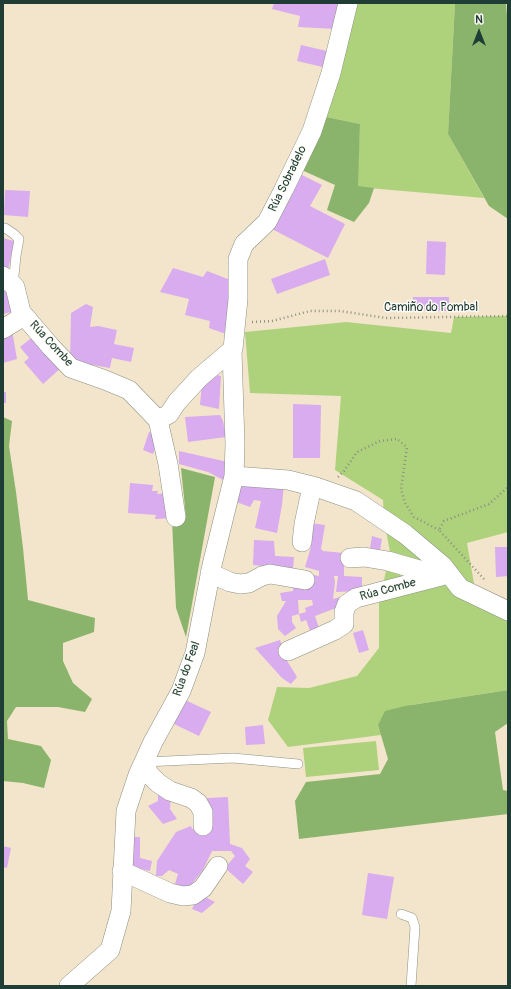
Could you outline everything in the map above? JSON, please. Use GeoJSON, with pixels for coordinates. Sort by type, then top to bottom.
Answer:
{"type":"FeatureCollection","features":[{"type":"Feature","properties":{"kind":"street","name":"Rúa Sobradelo"},"geometry":{"type":"LineString","coordinates":[[232,349],[238,299],[238,259],[244,244],[266,222],[312,131],[331,74],[348,3]]}},
{"type":"Feature","properties":{"kind":"street","name":"Rúa Combe"},"geometry":{"type":"LineString","coordinates":[[9,281],[21,312],[71,368],[129,390],[158,420]]}},
{"type":"Feature","properties":{"kind":"street"},"geometry":{"type":"LineString","coordinates":[[3,329],[24,316]]}},
{"type":"Feature","properties":{"kind":"street"},"geometry":{"type":"LineString","coordinates":[[176,518],[168,464],[158,420],[169,414],[177,402],[199,378],[232,349]]}},
{"type":"Feature","properties":{"kind":"street","name":"Rúa do Feal"},"geometry":{"type":"LineString","coordinates":[[69,986],[110,950],[121,911],[126,811],[144,762],[153,742],[181,691],[195,653],[210,573],[223,515],[234,476],[235,444],[232,349]]}},
{"type":"Feature","properties":{"kind":"street"},"geometry":{"type":"LineString","coordinates":[[234,476],[288,480],[316,487],[356,501],[404,534],[442,566],[447,578],[460,588],[508,611]]}},
{"type":"Feature","properties":{"kind":"street"},"geometry":{"type":"LineString","coordinates":[[302,542],[311,491],[316,487]]}},
{"type":"Feature","properties":{"kind":"street","name":"Rúa Combe"},"geometry":{"type":"LineString","coordinates":[[350,558],[364,557],[388,561],[447,578]]}},
{"type":"Feature","properties":{"kind":"street"},"geometry":{"type":"LineString","coordinates":[[210,573],[230,582],[240,584],[249,583],[262,576],[270,574],[305,580]]}},
{"type":"Feature","properties":{"kind":"street","name":"Rúa Combe"},"geometry":{"type":"LineString","coordinates":[[288,651],[335,630],[344,624],[344,612],[347,604],[356,598],[447,578]]}},
{"type":"Feature","properties":{"kind":"street"},"geometry":{"type":"LineString","coordinates":[[144,762],[149,774],[158,782],[170,790],[191,798],[198,803],[203,812],[203,826]]}},
{"type":"Feature","properties":{"kind":"street"},"geometry":{"type":"LineString","coordinates":[[122,871],[170,893],[183,896],[192,896],[203,888],[218,866]]}},
{"type":"Feature","properties":{"kind":"lane"},"geometry":{"type":"LineString","coordinates":[[5,228],[19,239],[14,276],[9,281]]}},
{"type":"Feature","properties":{"kind":"lane"},"geometry":{"type":"LineString","coordinates":[[144,762],[234,758],[298,764]]}},
{"type":"Feature","properties":{"kind":"lane"},"geometry":{"type":"LineString","coordinates":[[401,914],[412,918],[415,927],[412,986]]}},
{"type":"Feature","properties":{"kind":"path","name":"Camiño do Pombal"},"geometry":{"type":"LineString","coordinates":[[235,323],[272,321],[310,311],[340,311],[386,318],[508,316]]}},
{"type":"Feature","properties":{"kind":"path"},"geometry":{"type":"LineString","coordinates":[[316,487],[333,482],[344,471],[357,452],[380,440],[397,439],[406,447],[401,489],[404,503],[414,518],[439,530],[488,583]]}},
{"type":"Feature","properties":{"kind":"path"},"geometry":{"type":"LineString","coordinates":[[439,530],[444,521],[489,504],[508,487]]}},
{"type":"Feature","properties":{"kind":"green space"},"geometry":{"type":"Polygon","coordinates":[[[348,3],[455,3],[448,134],[484,198],[357,187],[360,124],[317,115],[348,3]]]}},
{"type":"Feature","properties":{"kind":"green space"},"geometry":{"type":"Polygon","coordinates":[[[455,3],[506,3],[508,28],[508,219],[489,206],[448,134],[455,3]]]}},
{"type":"Feature","properties":{"kind":"green space"},"geometry":{"type":"Polygon","coordinates":[[[317,115],[360,124],[358,186],[374,188],[369,203],[354,222],[327,210],[335,185],[295,167],[317,115]]]}},
{"type":"Feature","properties":{"kind":"green space"},"geometry":{"type":"Polygon","coordinates":[[[508,316],[508,532],[467,543],[476,595],[508,620],[508,690],[411,705],[378,725],[381,735],[288,747],[268,720],[277,687],[309,688],[357,676],[379,648],[379,604],[390,552],[384,520],[383,500],[335,470],[341,396],[250,393],[245,332],[346,322],[451,333],[454,317],[508,316]]]}},
{"type":"Feature","properties":{"kind":"green space"},"geometry":{"type":"Polygon","coordinates":[[[3,417],[12,421],[9,446],[23,548],[28,600],[95,618],[94,632],[63,643],[63,661],[73,683],[92,699],[85,712],[58,707],[16,707],[7,721],[8,739],[41,746],[51,760],[44,788],[23,783],[3,781],[3,417]]]}},
{"type":"Feature","properties":{"kind":"green space"},"geometry":{"type":"Polygon","coordinates":[[[181,468],[215,477],[186,637],[176,608],[172,520],[186,518],[181,468]]]}},
{"type":"Feature","properties":{"kind":"green space"},"geometry":{"type":"Polygon","coordinates":[[[508,690],[508,723],[495,732],[503,790],[508,791],[508,814],[299,839],[295,801],[306,782],[380,774],[388,759],[378,725],[385,711],[405,706],[508,690]]]}},
{"type":"Feature","properties":{"kind":"green space"},"geometry":{"type":"Polygon","coordinates":[[[376,741],[379,770],[306,777],[303,748],[376,741]]]}},
{"type":"Feature","properties":{"kind":"building"},"geometry":{"type":"Polygon","coordinates":[[[274,3],[339,3],[336,29],[298,27],[300,16],[272,9],[274,3]]]}},
{"type":"Feature","properties":{"kind":"building"},"geometry":{"type":"Polygon","coordinates":[[[301,45],[331,52],[327,68],[297,61],[301,45]]]}},
{"type":"Feature","properties":{"kind":"building"},"geometry":{"type":"Polygon","coordinates":[[[298,173],[322,185],[310,206],[345,224],[328,258],[270,228],[298,173]]]}},
{"type":"Feature","properties":{"kind":"building"},"geometry":{"type":"Polygon","coordinates":[[[5,190],[30,191],[28,217],[4,215],[5,190]]]}},
{"type":"Feature","properties":{"kind":"building"},"geometry":{"type":"Polygon","coordinates":[[[3,238],[14,241],[8,271],[3,268],[3,238]]]}},
{"type":"Feature","properties":{"kind":"building"},"geometry":{"type":"Polygon","coordinates":[[[427,241],[446,242],[445,275],[426,274],[427,241]]]}},
{"type":"Feature","properties":{"kind":"building"},"geometry":{"type":"Polygon","coordinates":[[[325,259],[330,275],[277,294],[271,279],[325,259]]]}},
{"type":"Feature","properties":{"kind":"building"},"geometry":{"type":"Polygon","coordinates":[[[173,268],[203,277],[207,271],[233,281],[229,331],[223,333],[209,328],[210,321],[185,315],[189,299],[160,292],[173,268]]]}},
{"type":"Feature","properties":{"kind":"building"},"geometry":{"type":"Polygon","coordinates":[[[3,282],[15,311],[3,314],[3,282]]]}},
{"type":"Feature","properties":{"kind":"building"},"geometry":{"type":"Polygon","coordinates":[[[413,297],[449,297],[449,311],[413,310],[413,297]]]}},
{"type":"Feature","properties":{"kind":"building"},"geometry":{"type":"Polygon","coordinates":[[[86,304],[93,307],[90,327],[98,326],[117,330],[114,344],[134,348],[131,362],[112,358],[110,368],[70,361],[71,313],[86,304]]]}},
{"type":"Feature","properties":{"kind":"building"},"geometry":{"type":"Polygon","coordinates":[[[12,330],[17,359],[3,363],[3,335],[12,330]]]}},
{"type":"Feature","properties":{"kind":"building"},"geometry":{"type":"Polygon","coordinates":[[[35,335],[62,367],[43,384],[24,362],[29,358],[20,347],[35,335]]]}},
{"type":"Feature","properties":{"kind":"building"},"geometry":{"type":"Polygon","coordinates":[[[208,373],[221,376],[219,409],[200,405],[202,383],[208,373]]]}},
{"type":"Feature","properties":{"kind":"building"},"geometry":{"type":"Polygon","coordinates":[[[3,392],[6,392],[6,403],[3,403],[3,392]]]}},
{"type":"Feature","properties":{"kind":"building"},"geometry":{"type":"Polygon","coordinates":[[[293,404],[321,405],[320,458],[293,458],[293,404]]]}},
{"type":"Feature","properties":{"kind":"building"},"geometry":{"type":"Polygon","coordinates":[[[220,415],[223,421],[226,437],[188,442],[185,417],[220,415]]]}},
{"type":"Feature","properties":{"kind":"building"},"geometry":{"type":"Polygon","coordinates":[[[149,432],[160,436],[153,454],[143,450],[149,432]]]}},
{"type":"Feature","properties":{"kind":"building"},"geometry":{"type":"Polygon","coordinates":[[[179,451],[228,462],[225,481],[208,472],[179,464],[179,451]]]}},
{"type":"Feature","properties":{"kind":"building"},"geometry":{"type":"Polygon","coordinates":[[[240,482],[284,483],[277,533],[255,528],[261,501],[254,500],[250,507],[231,500],[240,482]]]}},
{"type":"Feature","properties":{"kind":"building"},"geometry":{"type":"Polygon","coordinates":[[[130,483],[153,485],[152,491],[158,491],[157,494],[169,493],[173,518],[155,519],[156,515],[128,513],[130,483]]]}},
{"type":"Feature","properties":{"kind":"building"},"geometry":{"type":"Polygon","coordinates":[[[310,523],[325,525],[321,549],[323,551],[344,553],[344,576],[362,577],[362,591],[336,592],[338,576],[334,576],[335,582],[333,599],[340,597],[341,606],[315,616],[319,628],[311,633],[306,620],[301,622],[299,614],[292,616],[292,622],[296,628],[285,636],[278,629],[277,616],[286,601],[282,601],[280,593],[293,591],[293,588],[308,587],[308,574],[319,576],[319,571],[305,567],[311,547],[306,546],[310,523]],[[298,600],[299,614],[306,612],[305,608],[313,605],[312,600],[298,600]]]}},
{"type":"Feature","properties":{"kind":"building"},"geometry":{"type":"Polygon","coordinates":[[[372,536],[382,539],[380,550],[370,548],[372,536]]]}},
{"type":"Feature","properties":{"kind":"building"},"geometry":{"type":"Polygon","coordinates":[[[254,540],[274,541],[275,556],[294,557],[293,569],[253,565],[254,540]]]}},
{"type":"Feature","properties":{"kind":"building"},"geometry":{"type":"Polygon","coordinates":[[[495,547],[508,547],[508,576],[496,577],[495,547]]]}},
{"type":"Feature","properties":{"kind":"building"},"geometry":{"type":"Polygon","coordinates":[[[363,630],[369,650],[359,653],[353,633],[363,630]]]}},
{"type":"Feature","properties":{"kind":"building"},"geometry":{"type":"Polygon","coordinates":[[[280,640],[286,659],[297,677],[291,684],[282,678],[255,648],[280,640]]]}},
{"type":"Feature","properties":{"kind":"building"},"geometry":{"type":"Polygon","coordinates":[[[185,700],[211,712],[199,736],[174,724],[185,700]]]}},
{"type":"Feature","properties":{"kind":"building"},"geometry":{"type":"Polygon","coordinates":[[[263,725],[265,744],[246,745],[245,727],[263,725]]]}},
{"type":"Feature","properties":{"kind":"building"},"geometry":{"type":"Polygon","coordinates":[[[158,791],[171,795],[170,809],[177,819],[163,824],[148,806],[158,801],[158,791]]]}},
{"type":"Feature","properties":{"kind":"building"},"geometry":{"type":"Polygon","coordinates":[[[228,797],[230,844],[242,848],[250,859],[245,866],[253,872],[243,884],[225,868],[235,856],[231,851],[212,851],[203,870],[188,889],[175,884],[178,874],[169,870],[162,876],[156,876],[157,861],[176,832],[191,826],[192,829],[209,829],[207,798],[228,797]]]}},
{"type":"Feature","properties":{"kind":"building"},"geometry":{"type":"Polygon","coordinates":[[[129,837],[140,837],[140,858],[152,861],[150,871],[131,867],[129,837]]]}},
{"type":"Feature","properties":{"kind":"building"},"geometry":{"type":"Polygon","coordinates":[[[3,846],[11,848],[7,868],[3,867],[3,846]]]}},
{"type":"Feature","properties":{"kind":"building"},"geometry":{"type":"Polygon","coordinates":[[[368,873],[394,877],[387,919],[362,915],[368,873]]]}},
{"type":"Feature","properties":{"kind":"building"},"geometry":{"type":"Polygon","coordinates":[[[199,894],[215,902],[202,913],[192,909],[199,894]]]}}]}
